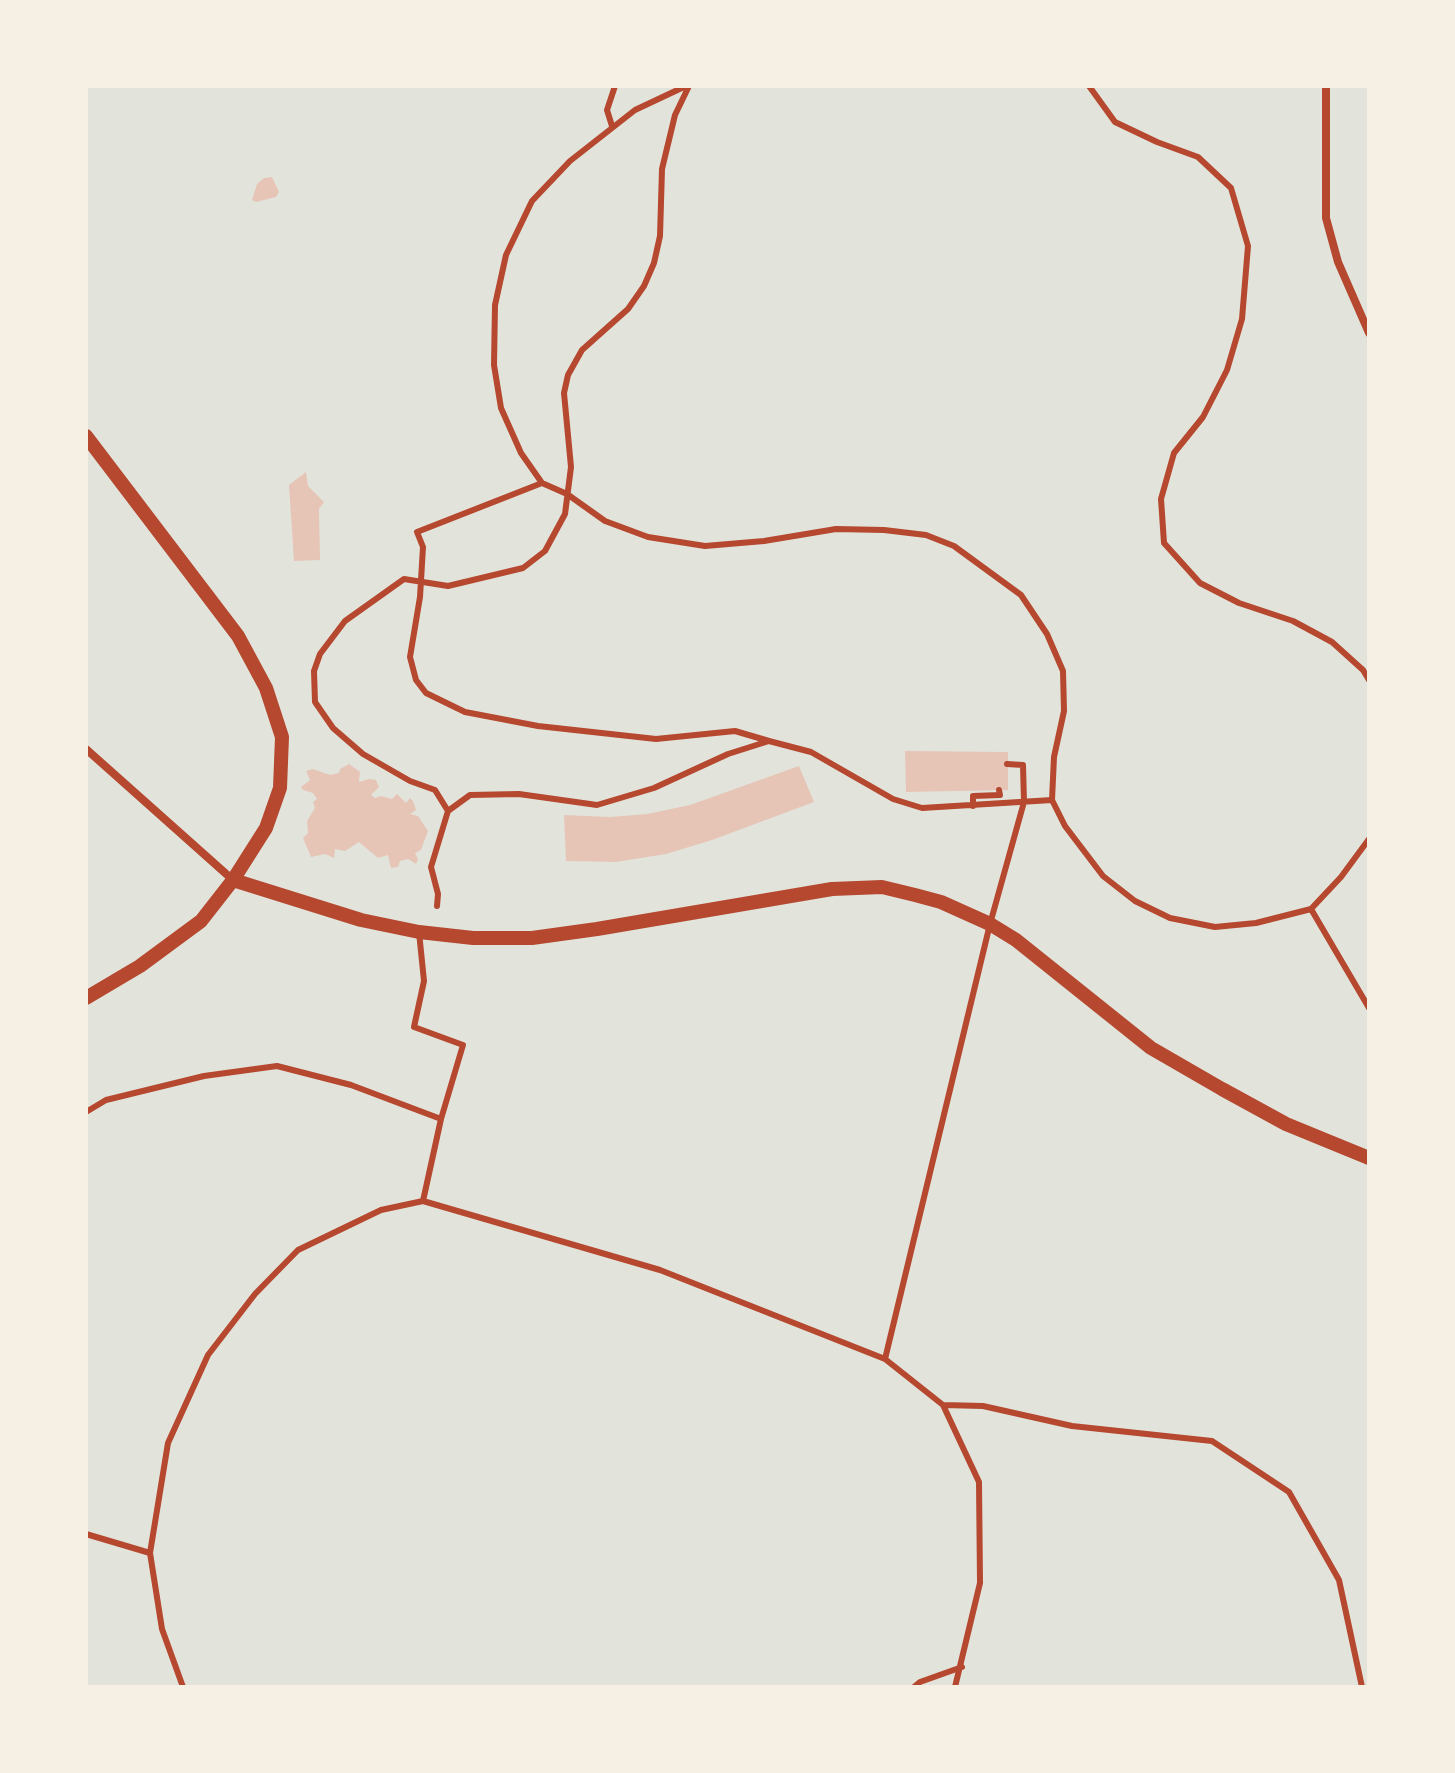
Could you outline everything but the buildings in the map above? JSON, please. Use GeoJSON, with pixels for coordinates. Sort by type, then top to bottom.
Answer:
{"type":"FeatureCollection","features":[{"type":"Feature","properties":{"kind":"street"},"geometry":{"type":"LineString","coordinates":[[1326,86],[1326,218],[1338,262],[1369,333]]}},
{"type":"Feature","properties":{"kind":"street"},"geometry":{"type":"LineString","coordinates":[[86,436],[238,636],[266,688],[282,737],[280,788],[266,828],[233,880],[201,921],[140,966],[86,998]]}},
{"type":"Feature","properties":{"kind":"street"},"geometry":{"type":"LineString","coordinates":[[86,749],[233,880],[361,920],[419,932],[473,938],[532,938],[832,889],[882,887],[941,902],[990,924],[1016,940],[1151,1048],[1286,1124],[1369,1158]]}},
{"type":"Feature","properties":{"kind":"lane"},"geometry":{"type":"LineString","coordinates":[[612,126],[607,110],[615,86]]}},
{"type":"Feature","properties":{"kind":"lane"},"geometry":{"type":"LineString","coordinates":[[688,86],[635,110],[570,161],[532,201],[506,255],[495,305],[494,365],[501,408],[521,453],[542,483],[567,494],[605,521],[648,537],[705,546],[764,541],[836,529],[926,535],[954,546],[1021,595],[1047,634],[1063,671],[1064,711],[1054,757],[1052,800],[1065,826],[1103,876],[1135,901],[1170,918],[1215,927],[1256,923],[1311,909],[1341,877],[1369,839]]}},
{"type":"Feature","properties":{"kind":"lane"},"geometry":{"type":"LineString","coordinates":[[448,811],[435,790],[410,781],[363,754],[333,728],[315,702],[314,671],[320,654],[345,621],[404,579],[448,586],[523,568],[545,551],[565,514],[571,467],[564,393],[568,375],[582,350],[628,309],[644,286],[654,263],[660,236],[662,169],[675,115],[688,86]]}},
{"type":"Feature","properties":{"kind":"lane"},"geometry":{"type":"LineString","coordinates":[[1089,86],[1115,122],[1198,157],[1231,188],[1248,246],[1242,319],[1227,370],[1203,417],[1174,453],[1161,499],[1164,543],[1200,583],[1239,603],[1293,621],[1332,642],[1363,670],[1369,680]]}},
{"type":"Feature","properties":{"kind":"lane"},"geometry":{"type":"LineString","coordinates":[[542,483],[417,532],[423,547],[421,583],[410,657],[416,680],[426,693],[465,712],[538,726],[656,739],[735,731],[811,752],[893,799],[922,808],[1052,800]]}},
{"type":"Feature","properties":{"kind":"lane"},"geometry":{"type":"LineString","coordinates":[[437,906],[438,894],[431,867],[448,811],[470,795],[519,794],[597,805],[654,788],[728,754],[769,741]]}},
{"type":"Feature","properties":{"kind":"lane"},"geometry":{"type":"LineString","coordinates":[[885,1359],[990,924],[1024,802],[1023,765],[1007,764]]}},
{"type":"Feature","properties":{"kind":"lane"},"geometry":{"type":"LineString","coordinates":[[973,806],[973,796],[1000,795],[999,790]]}},
{"type":"Feature","properties":{"kind":"lane"},"geometry":{"type":"LineString","coordinates":[[1311,909],[1369,1008]]}},
{"type":"Feature","properties":{"kind":"lane"},"geometry":{"type":"LineString","coordinates":[[419,932],[424,981],[414,1027],[463,1045],[441,1119],[423,1201]]}},
{"type":"Feature","properties":{"kind":"lane"},"geometry":{"type":"LineString","coordinates":[[86,1112],[106,1100],[204,1076],[277,1066],[351,1085],[441,1119]]}},
{"type":"Feature","properties":{"kind":"lane"},"geometry":{"type":"LineString","coordinates":[[183,1687],[162,1629],[150,1553],[168,1443],[208,1355],[255,1294],[298,1250],[381,1210],[423,1201],[660,1270],[885,1359],[943,1405],[979,1482],[980,1583],[955,1687]]}},
{"type":"Feature","properties":{"kind":"lane"},"geometry":{"type":"LineString","coordinates":[[943,1405],[983,1406],[1072,1426],[1212,1441],[1289,1492],[1339,1580],[1362,1687]]}},
{"type":"Feature","properties":{"kind":"lane"},"geometry":{"type":"LineString","coordinates":[[86,1534],[150,1553]]}},
{"type":"Feature","properties":{"kind":"lane"},"geometry":{"type":"LineString","coordinates":[[914,1687],[962,1667]]}},
{"type":"Feature","properties":{"kind":"shaded area"},"geometry":{"type":"Polygon","coordinates":[[[86,86],[1369,86],[1369,1687],[86,1687],[86,86]]]}}]}
